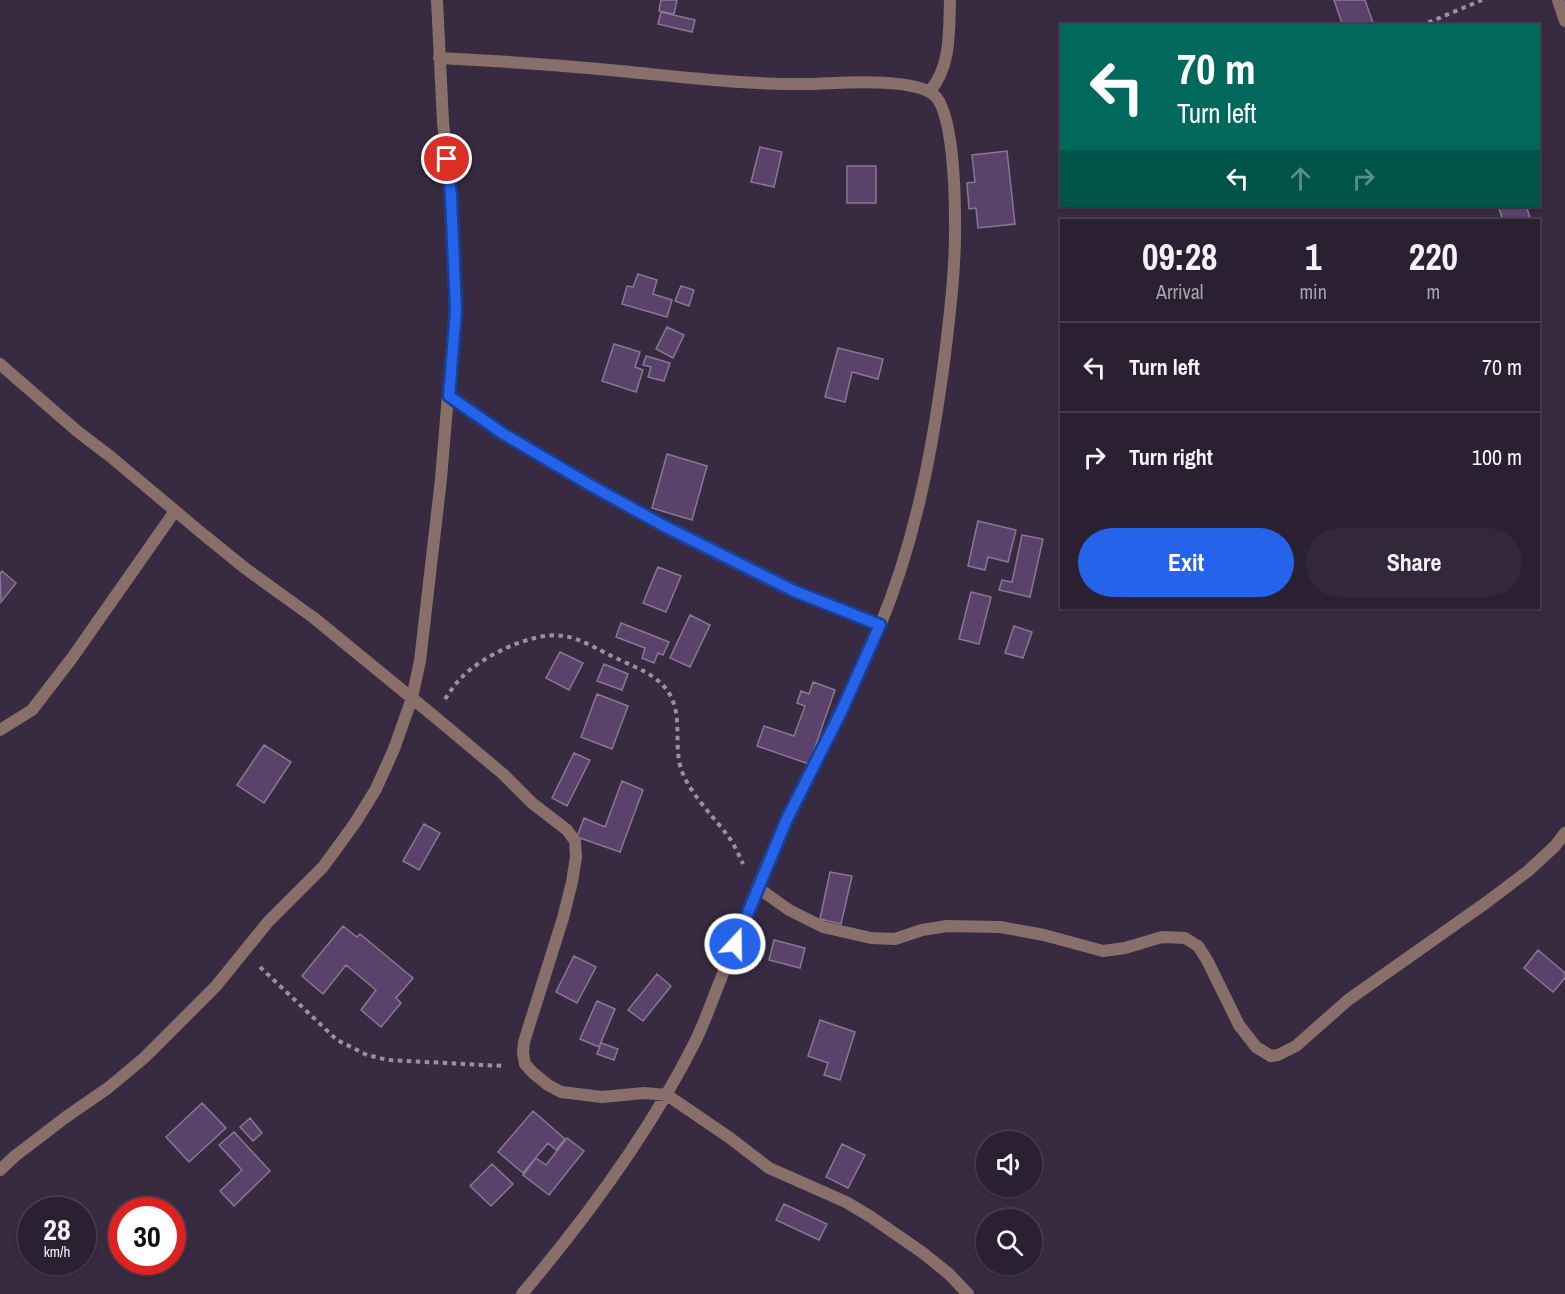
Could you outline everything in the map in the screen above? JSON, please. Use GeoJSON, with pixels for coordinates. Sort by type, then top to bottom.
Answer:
{"type":"FeatureCollection","features":[{"type":"Feature","properties":{"kind":"street"},"geometry":{"type":"LineString","coordinates":[[0,1170],[15,1156],[108,1088],[144,1058],[216,986],[268,922],[323,867],[376,789],[394,749],[412,698],[422,650],[456,311],[454,247],[439,58],[437,0]]}},
{"type":"Feature","properties":{"kind":"street"},"geometry":{"type":"LineString","coordinates":[[930,91],[941,78],[944,68],[950,0]]}},
{"type":"Feature","properties":{"kind":"street"},"geometry":{"type":"LineString","coordinates":[[1558,0],[1565,21]]}},
{"type":"Feature","properties":{"kind":"street"},"geometry":{"type":"LineString","coordinates":[[439,58],[606,69],[749,83],[920,86],[939,98],[942,105],[951,150],[955,203],[956,255],[936,427],[920,505],[908,549],[880,625],[842,710],[786,821],[697,1037],[667,1095],[617,1172],[559,1250],[522,1294]]}},
{"type":"Feature","properties":{"kind":"street"},"geometry":{"type":"LineString","coordinates":[[0,364],[77,431],[246,569],[314,618],[412,698],[503,774],[532,803],[567,830],[575,842],[576,857],[563,918],[524,1042],[525,1064],[532,1072],[548,1085],[571,1094],[602,1097],[644,1093],[667,1095],[730,1137],[769,1168],[846,1202],[871,1217],[923,1253],[949,1274],[968,1294]]}},
{"type":"Feature","properties":{"kind":"street"},"geometry":{"type":"LineString","coordinates":[[449,396],[502,433],[664,526],[794,591],[880,625]]}},
{"type":"Feature","properties":{"kind":"street"},"geometry":{"type":"LineString","coordinates":[[0,730],[32,710],[72,658],[175,511]]}},
{"type":"Feature","properties":{"kind":"street"},"geometry":{"type":"LineString","coordinates":[[758,885],[789,910],[823,927],[871,938],[895,939],[922,930],[947,926],[1000,927],[1044,935],[1103,951],[1125,948],[1162,937],[1185,938],[1198,946],[1207,960],[1239,1025],[1256,1047],[1271,1056],[1296,1046],[1348,1000],[1528,871],[1555,846],[1565,833]]}},
{"type":"Feature","properties":{"kind":"path"},"geometry":{"type":"LineString","coordinates":[[1425,24],[1482,0]]}},
{"type":"Feature","properties":{"kind":"path"},"geometry":{"type":"LineString","coordinates":[[435,717],[446,697],[461,678],[490,657],[532,638],[550,635],[565,636],[582,641],[642,669],[657,678],[663,685],[676,711],[677,752],[682,771],[729,838],[758,885]]}},
{"type":"Feature","properties":{"kind":"path"},"geometry":{"type":"LineString","coordinates":[[245,950],[337,1040],[367,1055],[388,1060],[467,1065],[525,1064]]}},
{"type":"Feature","properties":{"kind":"building"},"geometry":{"type":"Polygon","coordinates":[[[661,0],[677,0],[674,14],[659,11],[661,0]]]}},
{"type":"Feature","properties":{"kind":"building"},"geometry":{"type":"Polygon","coordinates":[[[1334,0],[1365,0],[1373,23],[1342,24],[1334,0]]]}},
{"type":"Feature","properties":{"kind":"building"},"geometry":{"type":"Polygon","coordinates":[[[661,12],[695,20],[692,32],[658,24],[661,12]]]}},
{"type":"Feature","properties":{"kind":"building"},"geometry":{"type":"Polygon","coordinates":[[[760,147],[782,152],[774,187],[751,182],[760,147]]]}},
{"type":"Feature","properties":{"kind":"building"},"geometry":{"type":"Polygon","coordinates":[[[1007,151],[1015,224],[978,228],[976,208],[969,209],[967,183],[975,182],[972,155],[1007,151]]]}},
{"type":"Feature","properties":{"kind":"building"},"geometry":{"type":"Polygon","coordinates":[[[847,166],[876,166],[876,203],[847,203],[847,166]]]}},
{"type":"Feature","properties":{"kind":"building"},"geometry":{"type":"Polygon","coordinates":[[[1498,207],[1526,207],[1530,217],[1523,219],[1503,219],[1498,207]]]}},
{"type":"Feature","properties":{"kind":"building"},"geometry":{"type":"Polygon","coordinates":[[[638,274],[657,280],[653,294],[672,300],[667,317],[622,304],[627,286],[633,287],[638,274]]]}},
{"type":"Feature","properties":{"kind":"building"},"geometry":{"type":"Polygon","coordinates":[[[681,286],[694,290],[689,306],[675,301],[681,286]]]}},
{"type":"Feature","properties":{"kind":"building"},"geometry":{"type":"Polygon","coordinates":[[[667,327],[684,335],[673,358],[656,349],[667,327]]]}},
{"type":"Feature","properties":{"kind":"building"},"geometry":{"type":"Polygon","coordinates":[[[614,344],[640,352],[635,367],[643,370],[636,392],[602,381],[614,344]]]}},
{"type":"Feature","properties":{"kind":"building"},"geometry":{"type":"Polygon","coordinates":[[[838,348],[883,359],[878,379],[852,372],[845,402],[825,397],[838,348]]]}},
{"type":"Feature","properties":{"kind":"building"},"geometry":{"type":"Polygon","coordinates":[[[646,356],[670,363],[664,381],[648,377],[651,367],[643,365],[646,356]]]}},
{"type":"Feature","properties":{"kind":"building"},"geometry":{"type":"Polygon","coordinates":[[[667,454],[707,466],[692,520],[652,508],[667,454]]]}},
{"type":"Feature","properties":{"kind":"building"},"geometry":{"type":"Polygon","coordinates":[[[978,521],[1016,530],[1008,562],[988,557],[985,570],[968,566],[978,521]]]}},
{"type":"Feature","properties":{"kind":"building"},"geometry":{"type":"Polygon","coordinates":[[[1022,535],[1043,539],[1030,597],[999,590],[1002,580],[1012,582],[1022,535]]]}},
{"type":"Feature","properties":{"kind":"building"},"geometry":{"type":"Polygon","coordinates":[[[658,567],[681,576],[666,612],[643,603],[658,567]]]}},
{"type":"Feature","properties":{"kind":"building"},"geometry":{"type":"Polygon","coordinates":[[[2,571],[16,583],[1,602],[0,574],[2,571]]]}},
{"type":"Feature","properties":{"kind":"building"},"geometry":{"type":"Polygon","coordinates":[[[971,592],[991,597],[979,644],[959,639],[971,592]]]}},
{"type":"Feature","properties":{"kind":"building"},"geometry":{"type":"Polygon","coordinates":[[[690,615],[710,625],[690,667],[670,658],[690,615]]]}},
{"type":"Feature","properties":{"kind":"building"},"geometry":{"type":"Polygon","coordinates":[[[621,623],[669,642],[663,655],[658,653],[654,663],[642,658],[645,648],[616,637],[621,623]]]}},
{"type":"Feature","properties":{"kind":"building"},"geometry":{"type":"Polygon","coordinates":[[[1014,626],[1032,632],[1023,658],[1005,653],[1014,626]]]}},
{"type":"Feature","properties":{"kind":"building"},"geometry":{"type":"Polygon","coordinates":[[[560,652],[583,663],[569,690],[546,678],[560,652]]]}},
{"type":"Feature","properties":{"kind":"building"},"geometry":{"type":"Polygon","coordinates":[[[604,664],[628,674],[622,690],[597,681],[604,664]]]}},
{"type":"Feature","properties":{"kind":"building"},"geometry":{"type":"Polygon","coordinates":[[[813,682],[835,690],[809,764],[757,746],[764,726],[794,736],[805,706],[797,703],[801,691],[809,694],[813,682]]]}},
{"type":"Feature","properties":{"kind":"building"},"geometry":{"type":"Polygon","coordinates":[[[597,694],[628,706],[612,749],[581,737],[597,694]]]}},
{"type":"Feature","properties":{"kind":"building"},"geometry":{"type":"Polygon","coordinates":[[[264,745],[291,762],[264,803],[237,785],[264,745]]]}},
{"type":"Feature","properties":{"kind":"building"},"geometry":{"type":"Polygon","coordinates":[[[574,753],[590,760],[567,806],[552,798],[574,753]]]}},
{"type":"Feature","properties":{"kind":"building"},"geometry":{"type":"Polygon","coordinates":[[[622,781],[643,790],[620,852],[577,837],[584,818],[605,827],[622,781]]]}},
{"type":"Feature","properties":{"kind":"building"},"geometry":{"type":"Polygon","coordinates":[[[424,824],[440,833],[419,870],[403,861],[424,824]]]}},
{"type":"Feature","properties":{"kind":"building"},"geometry":{"type":"Polygon","coordinates":[[[830,872],[852,876],[841,924],[820,919],[830,872]]]}},
{"type":"Feature","properties":{"kind":"building"},"geometry":{"type":"Polygon","coordinates":[[[343,926],[357,937],[360,934],[413,978],[396,998],[401,1003],[381,1027],[361,1010],[376,990],[346,965],[323,994],[302,976],[343,926]]]}},
{"type":"Feature","properties":{"kind":"building"},"geometry":{"type":"Polygon","coordinates":[[[774,940],[805,948],[800,968],[769,960],[774,940]]]}},
{"type":"Feature","properties":{"kind":"building"},"geometry":{"type":"Polygon","coordinates":[[[1538,950],[1565,973],[1565,978],[1553,992],[1524,968],[1538,950]]]}},
{"type":"Feature","properties":{"kind":"building"},"geometry":{"type":"Polygon","coordinates":[[[574,956],[596,967],[577,1003],[556,992],[574,956]]]}},
{"type":"Feature","properties":{"kind":"building"},"geometry":{"type":"Polygon","coordinates":[[[657,974],[671,986],[643,1021],[628,1010],[657,974]]]}},
{"type":"Feature","properties":{"kind":"building"},"geometry":{"type":"Polygon","coordinates":[[[597,1001],[615,1009],[599,1047],[580,1039],[597,1001]]]}},
{"type":"Feature","properties":{"kind":"building"},"geometry":{"type":"Polygon","coordinates":[[[820,1020],[855,1032],[840,1080],[824,1075],[828,1063],[808,1056],[820,1020]]]}},
{"type":"Feature","properties":{"kind":"building"},"geometry":{"type":"Polygon","coordinates":[[[601,1043],[618,1049],[614,1060],[597,1054],[601,1043]]]}},
{"type":"Feature","properties":{"kind":"building"},"geometry":{"type":"Polygon","coordinates":[[[202,1103],[226,1128],[189,1162],[166,1137],[202,1103]]]}},
{"type":"Feature","properties":{"kind":"building"},"geometry":{"type":"Polygon","coordinates":[[[533,1111],[565,1139],[556,1150],[548,1143],[523,1173],[498,1152],[533,1111]]]}},
{"type":"Feature","properties":{"kind":"building"},"geometry":{"type":"Polygon","coordinates":[[[250,1118],[262,1133],[253,1141],[240,1127],[250,1118]]]}},
{"type":"Feature","properties":{"kind":"building"},"geometry":{"type":"Polygon","coordinates":[[[234,1132],[270,1171],[234,1206],[220,1191],[242,1170],[219,1145],[234,1132]]]}},
{"type":"Feature","properties":{"kind":"building"},"geometry":{"type":"Polygon","coordinates":[[[567,1138],[584,1151],[549,1195],[523,1175],[536,1158],[546,1165],[567,1138]]]}},
{"type":"Feature","properties":{"kind":"building"},"geometry":{"type":"Polygon","coordinates":[[[842,1144],[865,1155],[848,1188],[826,1177],[842,1144]]]}},
{"type":"Feature","properties":{"kind":"building"},"geometry":{"type":"Polygon","coordinates":[[[492,1164],[513,1184],[491,1206],[470,1186],[492,1164]]]}},
{"type":"Feature","properties":{"kind":"building"},"geometry":{"type":"Polygon","coordinates":[[[784,1204],[827,1224],[819,1240],[776,1220],[784,1204]]]}},
{"type":"Feature","properties":{"kind":"route"},"geometry":{"type":"LineString","coordinates":[[447,159],[451,196],[456,311],[449,396],[502,433],[664,526],[760,576],[880,625],[842,710],[786,821],[735,944]]}}]}
